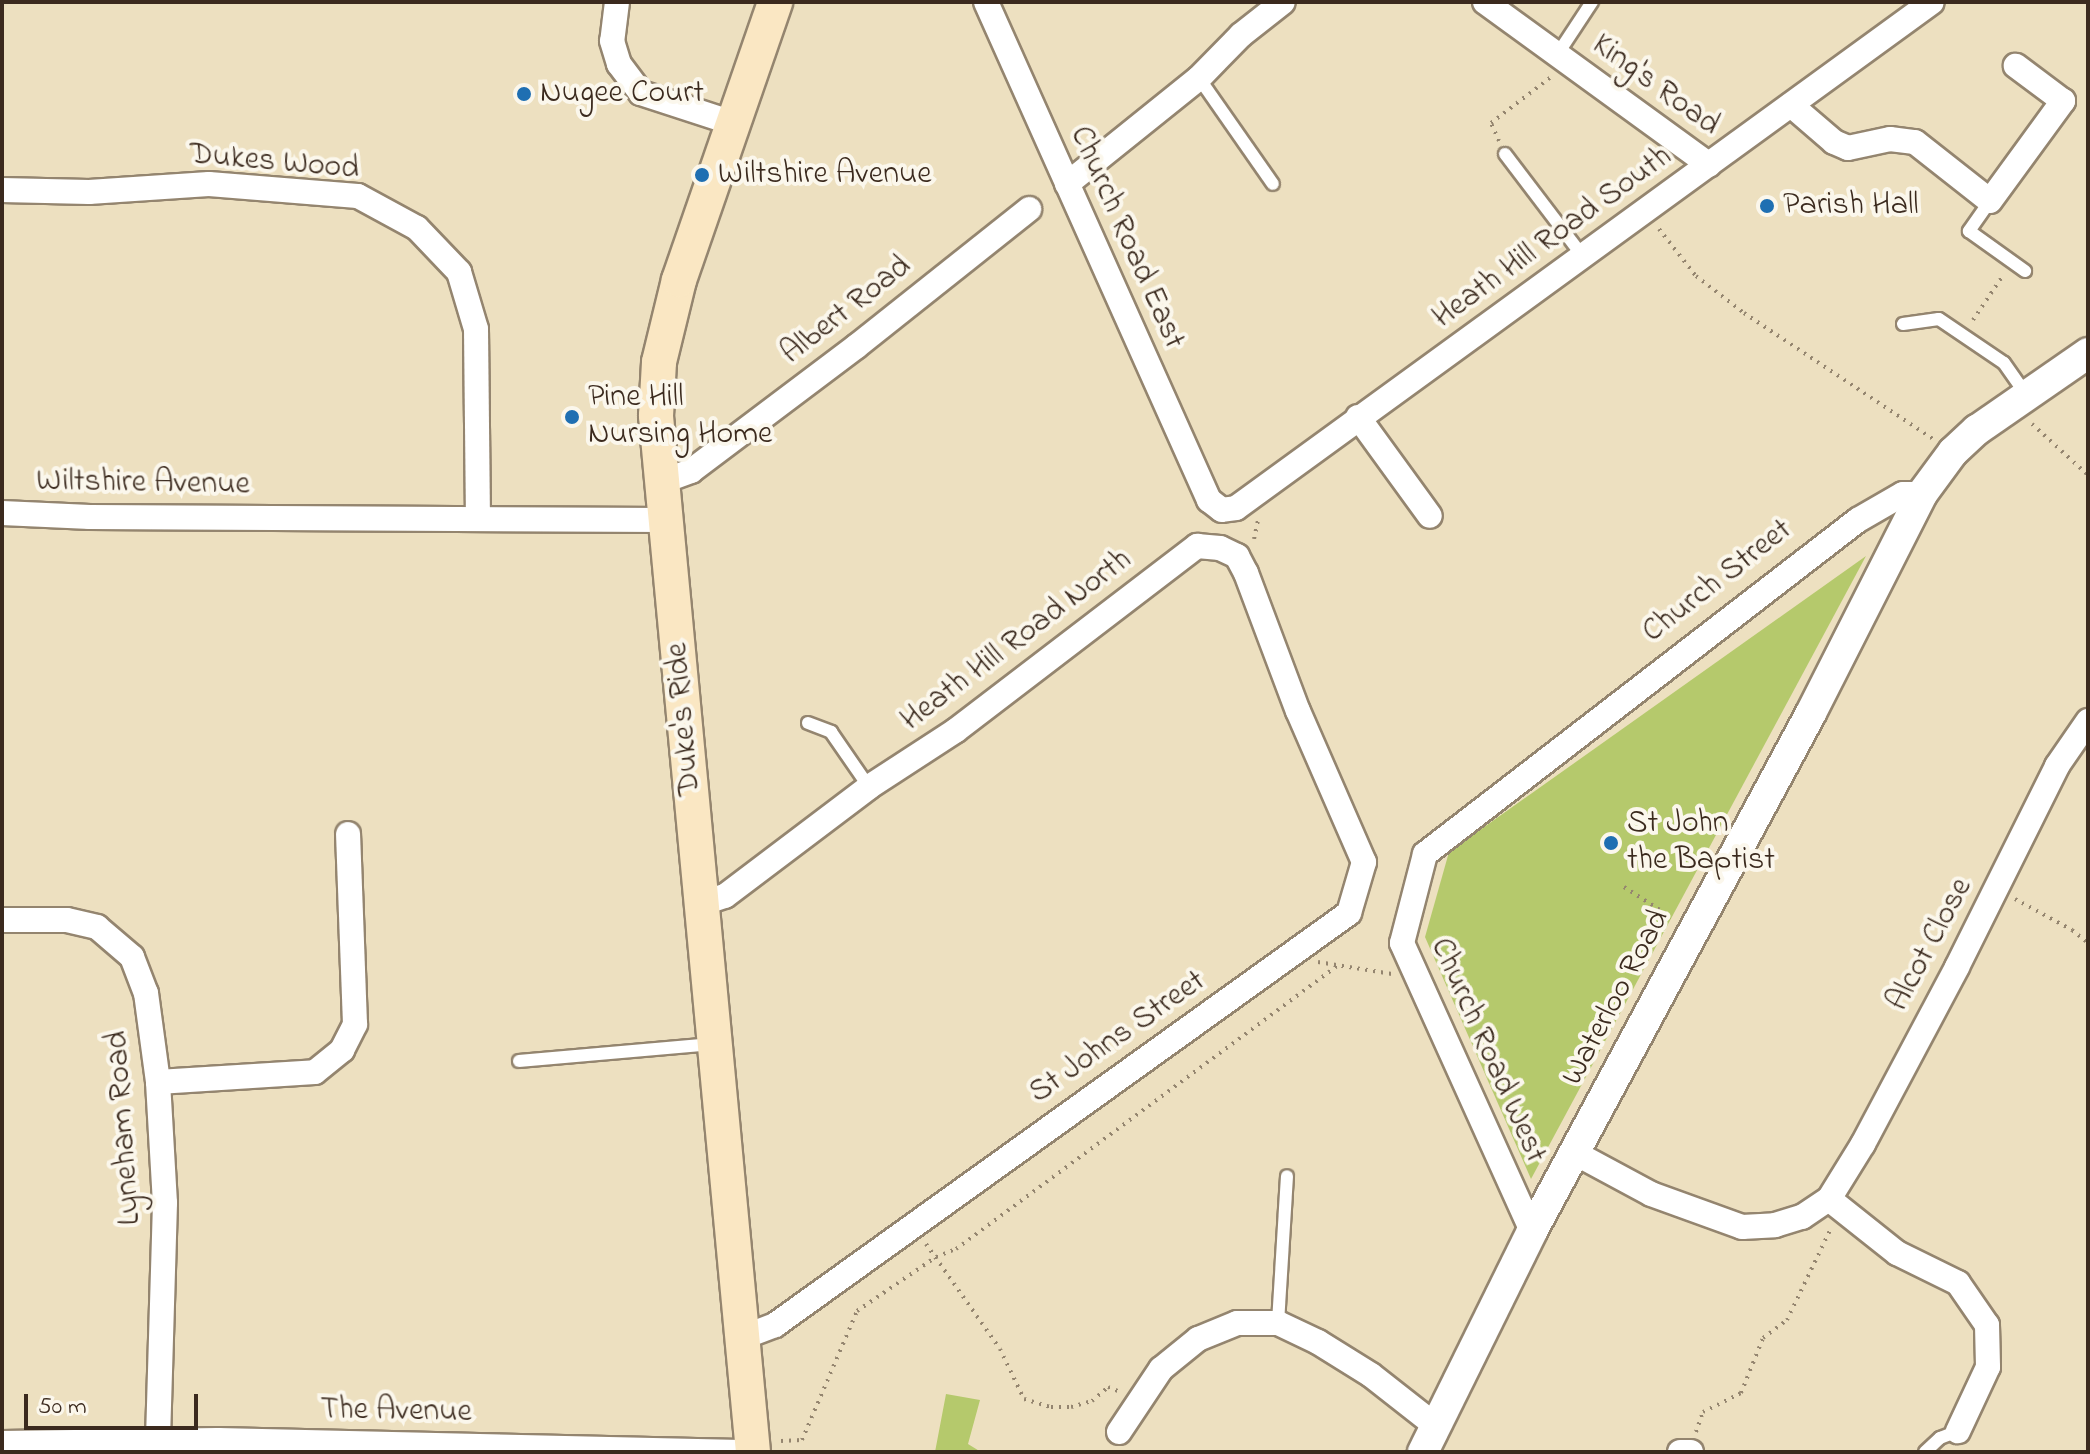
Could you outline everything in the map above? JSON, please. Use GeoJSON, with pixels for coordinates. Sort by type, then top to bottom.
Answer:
{"type":"FeatureCollection","features":[{"type":"Feature","properties":{"kind":"main road","name":"Duke's Ride"},"geometry":{"type":"LineString","coordinates":[[749,1449],[744,1337],[661,482],[657,388],[666,328],[775,2]]}},
{"type":"Feature","properties":{"kind":"street"},"geometry":{"type":"LineString","coordinates":[[617,2],[612,41],[619,64],[641,93],[733,123]]}},
{"type":"Feature","properties":{"kind":"street","name":"Church Road East"},"geometry":{"type":"LineString","coordinates":[[986,2],[1209,500]]}},
{"type":"Feature","properties":{"kind":"street"},"geometry":{"type":"LineString","coordinates":[[1067,184],[1199,78],[1241,35],[1283,2]]}},
{"type":"Feature","properties":{"kind":"street","name":"King's Road"},"geometry":{"type":"LineString","coordinates":[[1485,2],[1709,165]]}},
{"type":"Feature","properties":{"kind":"street","name":"Heath Hill Road South"},"geometry":{"type":"LineString","coordinates":[[1209,500],[1222,510],[1236,508],[1932,2]]}},
{"type":"Feature","properties":{"kind":"street"},"geometry":{"type":"LineString","coordinates":[[1791,105],[1834,142],[1848,148],[1890,139],[1915,142],[1990,201],[2063,101],[2016,66]]}},
{"type":"Feature","properties":{"kind":"street","name":"Dukes Wood"},"geometry":{"type":"LineString","coordinates":[[2,190],[89,192],[209,184],[358,196],[417,228],[459,272],[476,329],[478,518]]}},
{"type":"Feature","properties":{"kind":"street","name":"Albert Road"},"geometry":{"type":"LineString","coordinates":[[661,482],[691,471],[857,346],[1029,209]]}},
{"type":"Feature","properties":{"kind":"street"},"geometry":{"type":"LineString","coordinates":[[1922,494],[1953,452],[2017,398],[2088,353]]}},
{"type":"Feature","properties":{"kind":"street"},"geometry":{"type":"LineString","coordinates":[[1358,417],[1430,516]]}},
{"type":"Feature","properties":{"kind":"street","name":"Church Street"},"geometry":{"type":"LineString","coordinates":[[1412,894],[1425,854],[1858,520],[1903,494],[1922,494]]}},
{"type":"Feature","properties":{"kind":"street","name":"Waterloo Road"},"geometry":{"type":"LineString","coordinates":[[1429,1439],[1532,1231],[1811,713],[1922,494]]}},
{"type":"Feature","properties":{"kind":"street","name":"Wiltshire Avenue"},"geometry":{"type":"LineString","coordinates":[[2,513],[90,517],[666,520]]}},
{"type":"Feature","properties":{"kind":"street","name":"Heath Hill Road North"},"geometry":{"type":"LineString","coordinates":[[703,903],[725,896],[869,787],[955,731],[1197,546],[1220,548],[1237,556],[1298,711]]}},
{"type":"Feature","properties":{"kind":"street","name":"St Johns Street"},"geometry":{"type":"LineString","coordinates":[[744,1337],[775,1325],[1349,913],[1364,862],[1298,711]]}},
{"type":"Feature","properties":{"kind":"street","name":"Alcot Close"},"geometry":{"type":"LineString","coordinates":[[1575,1153],[1651,1194],[1742,1227],[1775,1225],[1835,1203],[2057,766],[2088,721]]}},
{"type":"Feature","properties":{"kind":"street"},"geometry":{"type":"LineString","coordinates":[[158,1082],[315,1072],[342,1050],[355,1024],[348,834]]}},
{"type":"Feature","properties":{"kind":"street","name":"Church Road West"},"geometry":{"type":"LineString","coordinates":[[1412,894],[1402,943],[1532,1231]]}},
{"type":"Feature","properties":{"kind":"street","name":"Lyneham Road"},"geometry":{"type":"LineString","coordinates":[[2,920],[67,920],[97,927],[132,957],[146,993],[158,1082],[165,1203],[158,1440]]}},
{"type":"Feature","properties":{"kind":"street"},"geometry":{"type":"LineString","coordinates":[[1835,1203],[1897,1253],[1958,1283],[1987,1325],[1988,1367],[1958,1431]]}},
{"type":"Feature","properties":{"kind":"street"},"geometry":{"type":"LineString","coordinates":[[1119,1432],[1161,1369],[1198,1339],[1237,1323],[1278,1323],[1318,1342],[1371,1375],[1429,1439]]}},
{"type":"Feature","properties":{"kind":"street","name":"The Avenue"},"geometry":{"type":"LineString","coordinates":[[2,1443],[57,1447],[158,1440],[218,1446],[749,1449]]}},
{"type":"Feature","properties":{"kind":"lane"},"geometry":{"type":"LineString","coordinates":[[1563,59],[1592,2]]}},
{"type":"Feature","properties":{"kind":"lane"},"geometry":{"type":"LineString","coordinates":[[1199,78],[1273,184]]}},
{"type":"Feature","properties":{"kind":"lane"},"geometry":{"type":"LineString","coordinates":[[1505,154],[1582,255]]}},
{"type":"Feature","properties":{"kind":"lane"},"geometry":{"type":"LineString","coordinates":[[1990,201],[1969,231],[2025,271]]}},
{"type":"Feature","properties":{"kind":"lane"},"geometry":{"type":"LineString","coordinates":[[1903,324],[1939,319],[2004,363],[2017,398]]}},
{"type":"Feature","properties":{"kind":"lane"},"geometry":{"type":"LineString","coordinates":[[808,723],[831,732],[869,787]]}},
{"type":"Feature","properties":{"kind":"lane"},"geometry":{"type":"LineString","coordinates":[[519,1061],[715,1044]]}},
{"type":"Feature","properties":{"kind":"lane"},"geometry":{"type":"LineString","coordinates":[[1278,1323],[1287,1176]]}},
{"type":"Feature","properties":{"kind":"lane"},"geometry":{"type":"LineString","coordinates":[[1925,1452],[1940,1438],[1958,1431]]}},
{"type":"Feature","properties":{"kind":"path"},"geometry":{"type":"LineString","coordinates":[[1505,154],[1491,123],[1563,59]]}},
{"type":"Feature","properties":{"kind":"path"},"geometry":{"type":"LineString","coordinates":[[1645,211],[1696,276],[1744,313],[1953,452]]}},
{"type":"Feature","properties":{"kind":"path"},"geometry":{"type":"LineString","coordinates":[[1963,336],[2012,262]]}},
{"type":"Feature","properties":{"kind":"path"},"geometry":{"type":"LineString","coordinates":[[2017,398],[2088,475]]}},
{"type":"Feature","properties":{"kind":"path"},"geometry":{"type":"LineString","coordinates":[[1246,573],[1265,487]]}},
{"type":"Feature","properties":{"kind":"path"},"geometry":{"type":"LineString","coordinates":[[1624,887],[1693,931]]}},
{"type":"Feature","properties":{"kind":"path"},"geometry":{"type":"LineString","coordinates":[[2011,897],[2072,930],[2088,943]]}},
{"type":"Feature","properties":{"kind":"path"},"geometry":{"type":"LineString","coordinates":[[1299,949],[1310,961],[1397,975],[1413,967]]}},
{"type":"Feature","properties":{"kind":"path"},"geometry":{"type":"LineString","coordinates":[[749,1449],[802,1440],[857,1311],[936,1257],[956,1249],[1338,965]]}},
{"type":"Feature","properties":{"kind":"path"},"geometry":{"type":"LineString","coordinates":[[1687,1451],[1703,1412],[1741,1393],[1763,1338],[1787,1320],[1835,1203]]}},
{"type":"Feature","properties":{"kind":"path"},"geometry":{"type":"LineString","coordinates":[[913,1226],[1000,1349],[1024,1399],[1051,1407],[1071,1407],[1092,1401],[1108,1387],[1135,1404]]}},
{"type":"Feature","properties":{"kind":"green space"},"geometry":{"type":"Polygon","coordinates":[[[1866,556],[1531,1179],[1425,937],[1449,852],[1866,556]]]}},
{"type":"Feature","properties":{"kind":"green space"},"geometry":{"type":"Polygon","coordinates":[[[946,1394],[980,1400],[968,1444],[981,1452],[935,1452],[946,1394]]]}},
{"type":"Feature","properties":{"kind":"place","name":"Nugee Court"},"geometry":{"type":"Point","coordinates":[524,94]}},
{"type":"Feature","properties":{"kind":"place","name":"Wiltshire Avenue"},"geometry":{"type":"Point","coordinates":[702,175]}},
{"type":"Feature","properties":{"kind":"place","name":"Parish Hall"},"geometry":{"type":"Point","coordinates":[1767,206]}},
{"type":"Feature","properties":{"kind":"place","name":"Pine Hill Nursing Home"},"geometry":{"type":"Point","coordinates":[572,417]}},
{"type":"Feature","properties":{"kind":"place","name":"St John the Baptist"},"geometry":{"type":"Point","coordinates":[1611,843]}}]}
